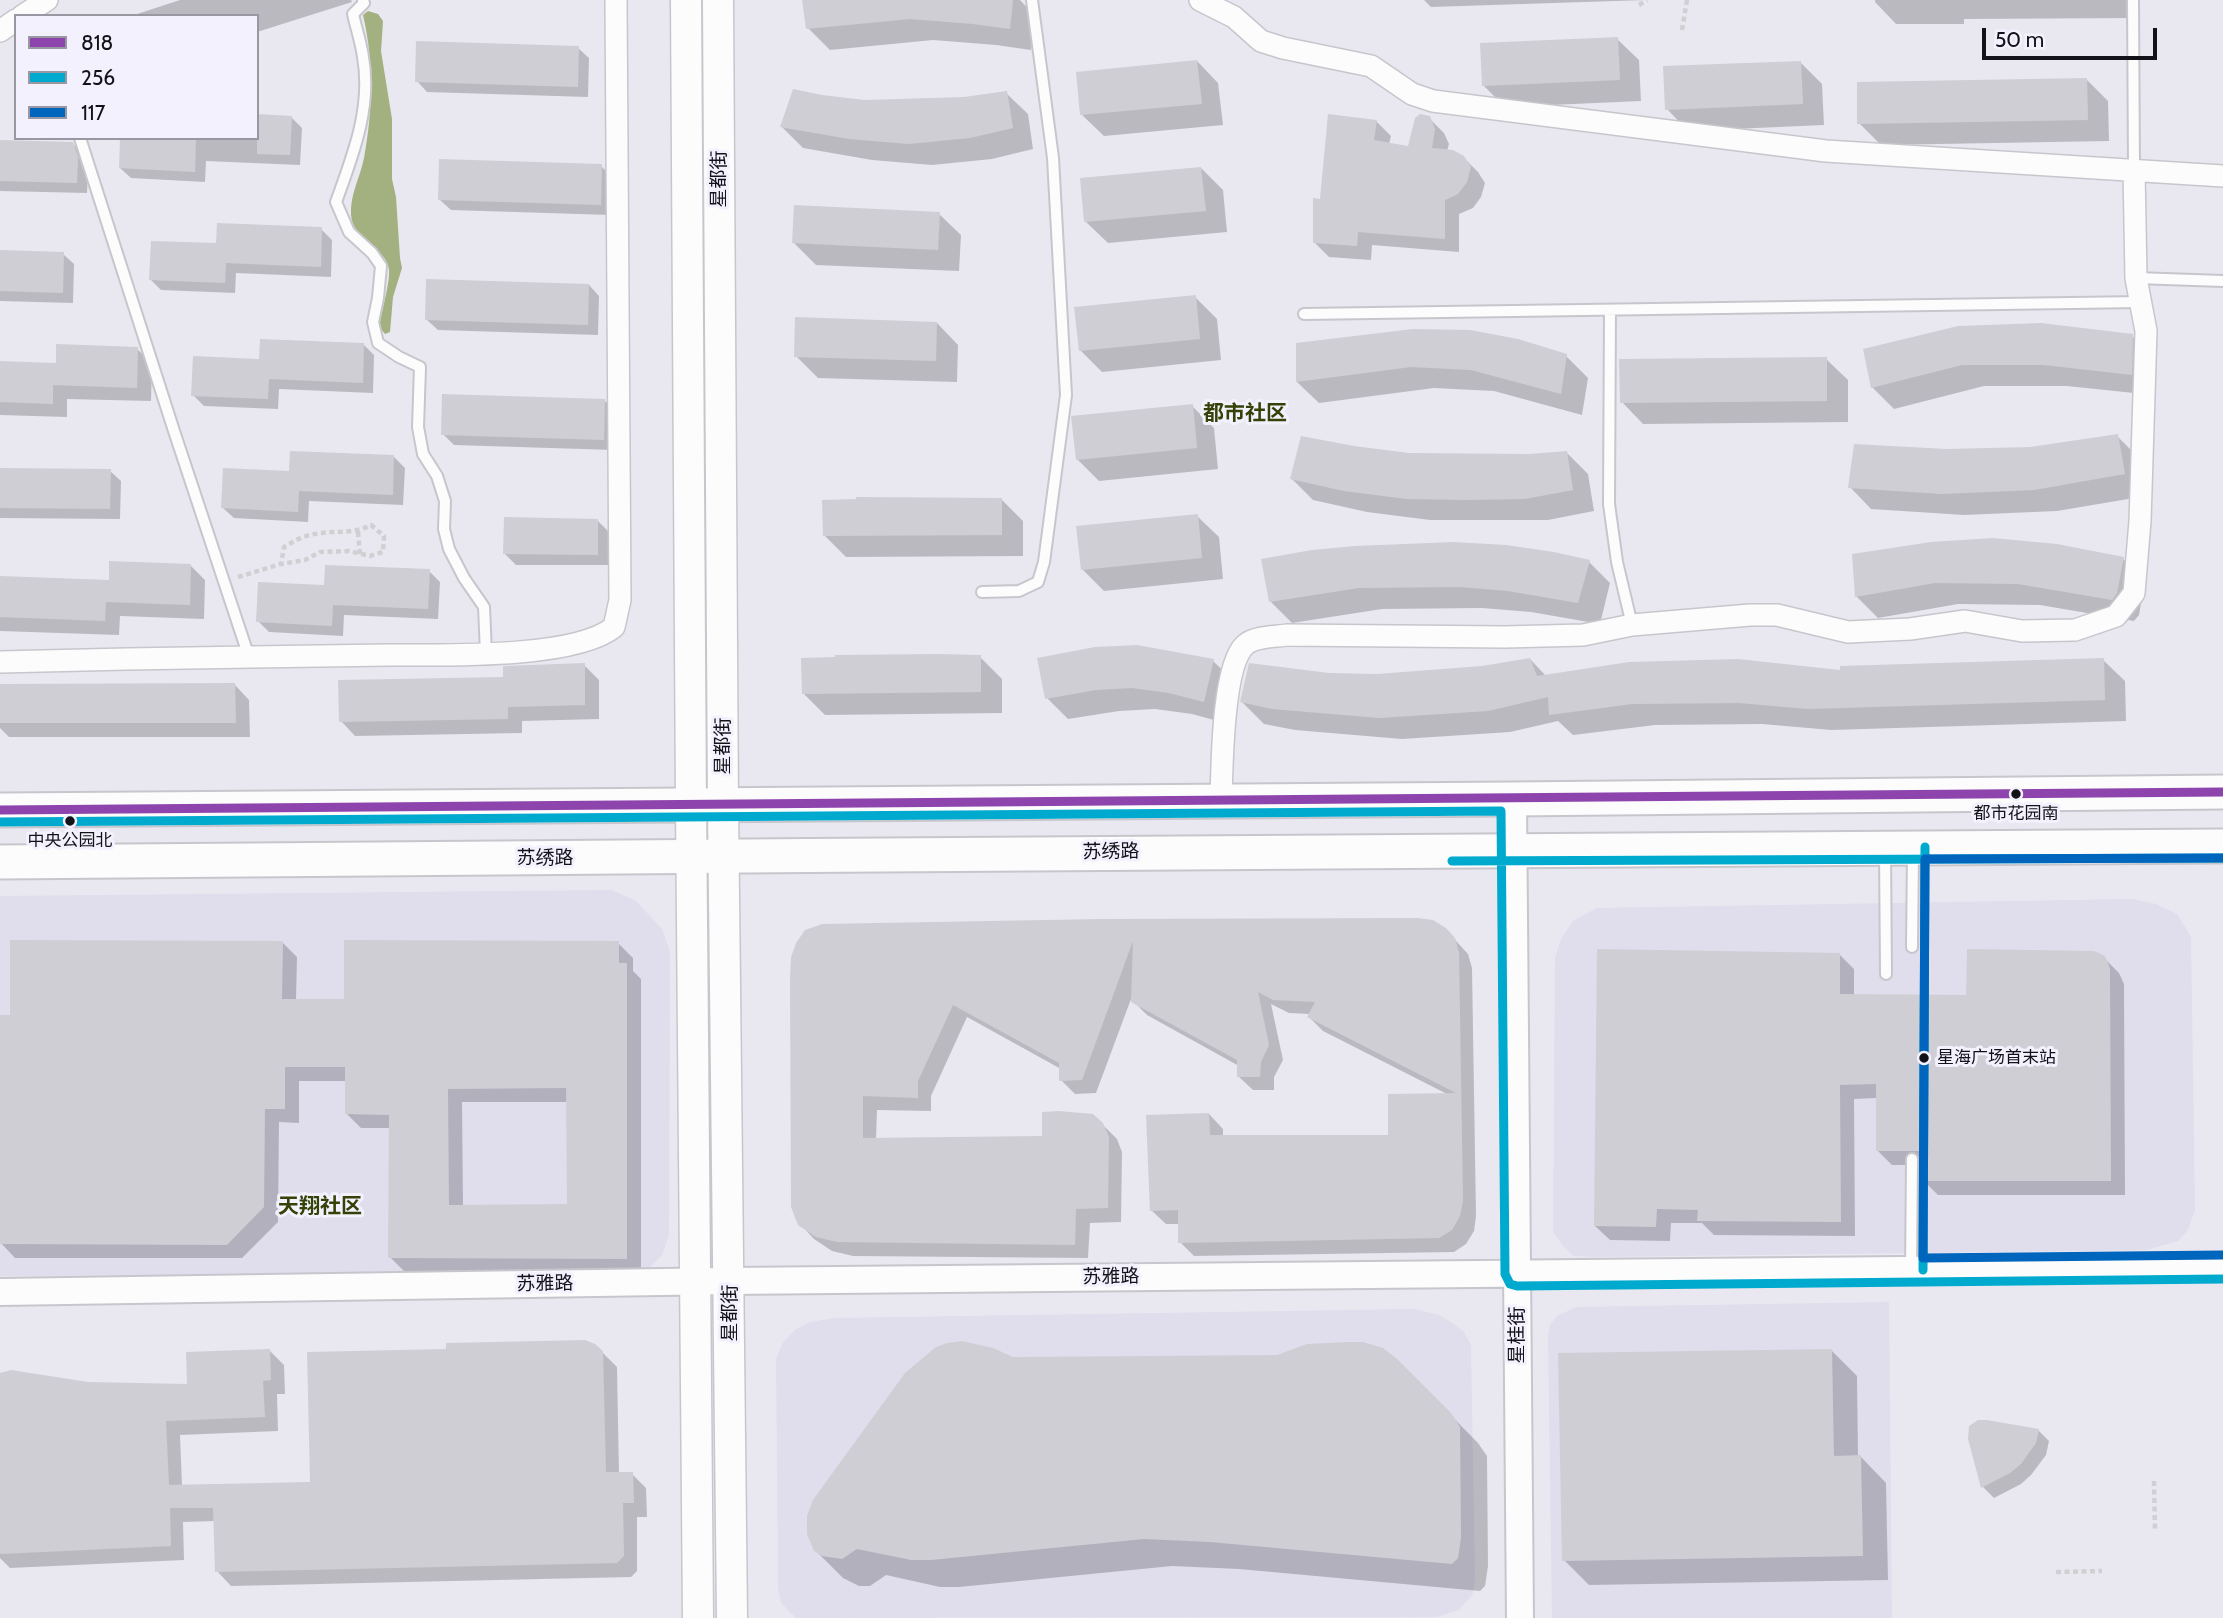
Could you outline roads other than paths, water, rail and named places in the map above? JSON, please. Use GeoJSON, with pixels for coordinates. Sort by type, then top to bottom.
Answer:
{"type":"FeatureCollection","features":[{"type":"Feature","properties":{"kind":"main road","name":"星都街"},"geometry":{"type":"LineString","coordinates":[[686,0],[698,1618]]}},
{"type":"Feature","properties":{"kind":"main road","name":"星都街"},"geometry":{"type":"LineString","coordinates":[[718,0],[732,1618]]}},
{"type":"Feature","properties":{"kind":"main road"},"geometry":{"type":"LineString","coordinates":[[0,810],[2223,792]]}},
{"type":"Feature","properties":{"kind":"main road","name":"苏绣路"},"geometry":{"type":"LineString","coordinates":[[0,862],[1513,848],[2223,846]]}},
{"type":"Feature","properties":{"kind":"street"},"geometry":{"type":"LineString","coordinates":[[0,662],[486,653],[556,648],[609,631],[614,626],[619,612],[616,0]]}},
{"type":"Feature","properties":{"kind":"street"},"geometry":{"type":"LineString","coordinates":[[1200,0],[1234,17],[1261,41],[1371,66],[1412,94],[1433,101],[1826,151],[2223,176]]}},
{"type":"Feature","properties":{"kind":"street"},"geometry":{"type":"LineString","coordinates":[[1221,801],[1229,688],[1237,656],[1249,642],[1257,639],[1287,635],[1583,635],[1632,625],[1727,615],[1777,615],[1848,632],[1910,629],[1965,621],[2022,631],[2075,630],[2116,616],[2134,593],[2140,521],[2146,331],[2136,278],[2134,169]]}},
{"type":"Feature","properties":{"kind":"street","name":"星桂街"},"geometry":{"type":"LineString","coordinates":[[1513,799],[1520,1618]]}},
{"type":"Feature","properties":{"kind":"street","name":"苏雅路"},"geometry":{"type":"LineString","coordinates":[[0,1292],[729,1280],[2223,1267]]}},
{"type":"Feature","properties":{"kind":"lane"},"geometry":{"type":"LineString","coordinates":[[363,0],[364,3],[353,14],[363,58],[364,108],[351,164],[337,202],[349,232],[372,253],[381,266],[373,322],[378,343],[420,367],[418,427],[423,454],[437,476],[445,501],[444,529],[449,549],[464,579],[484,607],[486,653]]}},
{"type":"Feature","properties":{"kind":"lane"},"geometry":{"type":"LineString","coordinates":[[982,592],[1019,591],[1038,582],[1044,562],[1066,395],[1053,158],[1031,0]]}},
{"type":"Feature","properties":{"kind":"lane"},"geometry":{"type":"LineString","coordinates":[[2133,0],[2134,169]]}},
{"type":"Feature","properties":{"kind":"lane"},"geometry":{"type":"LineString","coordinates":[[81,140],[249,657]]}},
{"type":"Feature","properties":{"kind":"lane"},"geometry":{"type":"LineString","coordinates":[[2136,278],[2223,281]]}},
{"type":"Feature","properties":{"kind":"lane"},"geometry":{"type":"LineString","coordinates":[[1304,314],[2141,302]]}},
{"type":"Feature","properties":{"kind":"lane"},"geometry":{"type":"LineString","coordinates":[[1609,311],[1609,503],[1616,562],[1632,625]]}},
{"type":"Feature","properties":{"kind":"lane"},"geometry":{"type":"LineString","coordinates":[[1899,847],[1912,947]]}},
{"type":"Feature","properties":{"kind":"lane"},"geometry":{"type":"LineString","coordinates":[[1886,974],[1899,847]]}},
{"type":"Feature","properties":{"kind":"lane"},"geometry":{"type":"LineString","coordinates":[[1911,1270],[1912,1159]]}},
{"type":"Feature","properties":{"kind":"place","name":"都市花园南"},"geometry":{"type":"Point","coordinates":[2016,794]}},
{"type":"Feature","properties":{"kind":"place","name":"中央公园北"},"geometry":{"type":"Point","coordinates":[70,821]}},
{"type":"Feature","properties":{"kind":"place","name":"星海广场首末站"},"geometry":{"type":"Point","coordinates":[1924,1058]}},
{"type":"Feature","properties":{"kind":"district","name":"都市社区"},"geometry":{"type":"Point","coordinates":[1245,414]}},
{"type":"Feature","properties":{"kind":"district","name":"天翔社区"},"geometry":{"type":"Point","coordinates":[320,1207]}}]}
